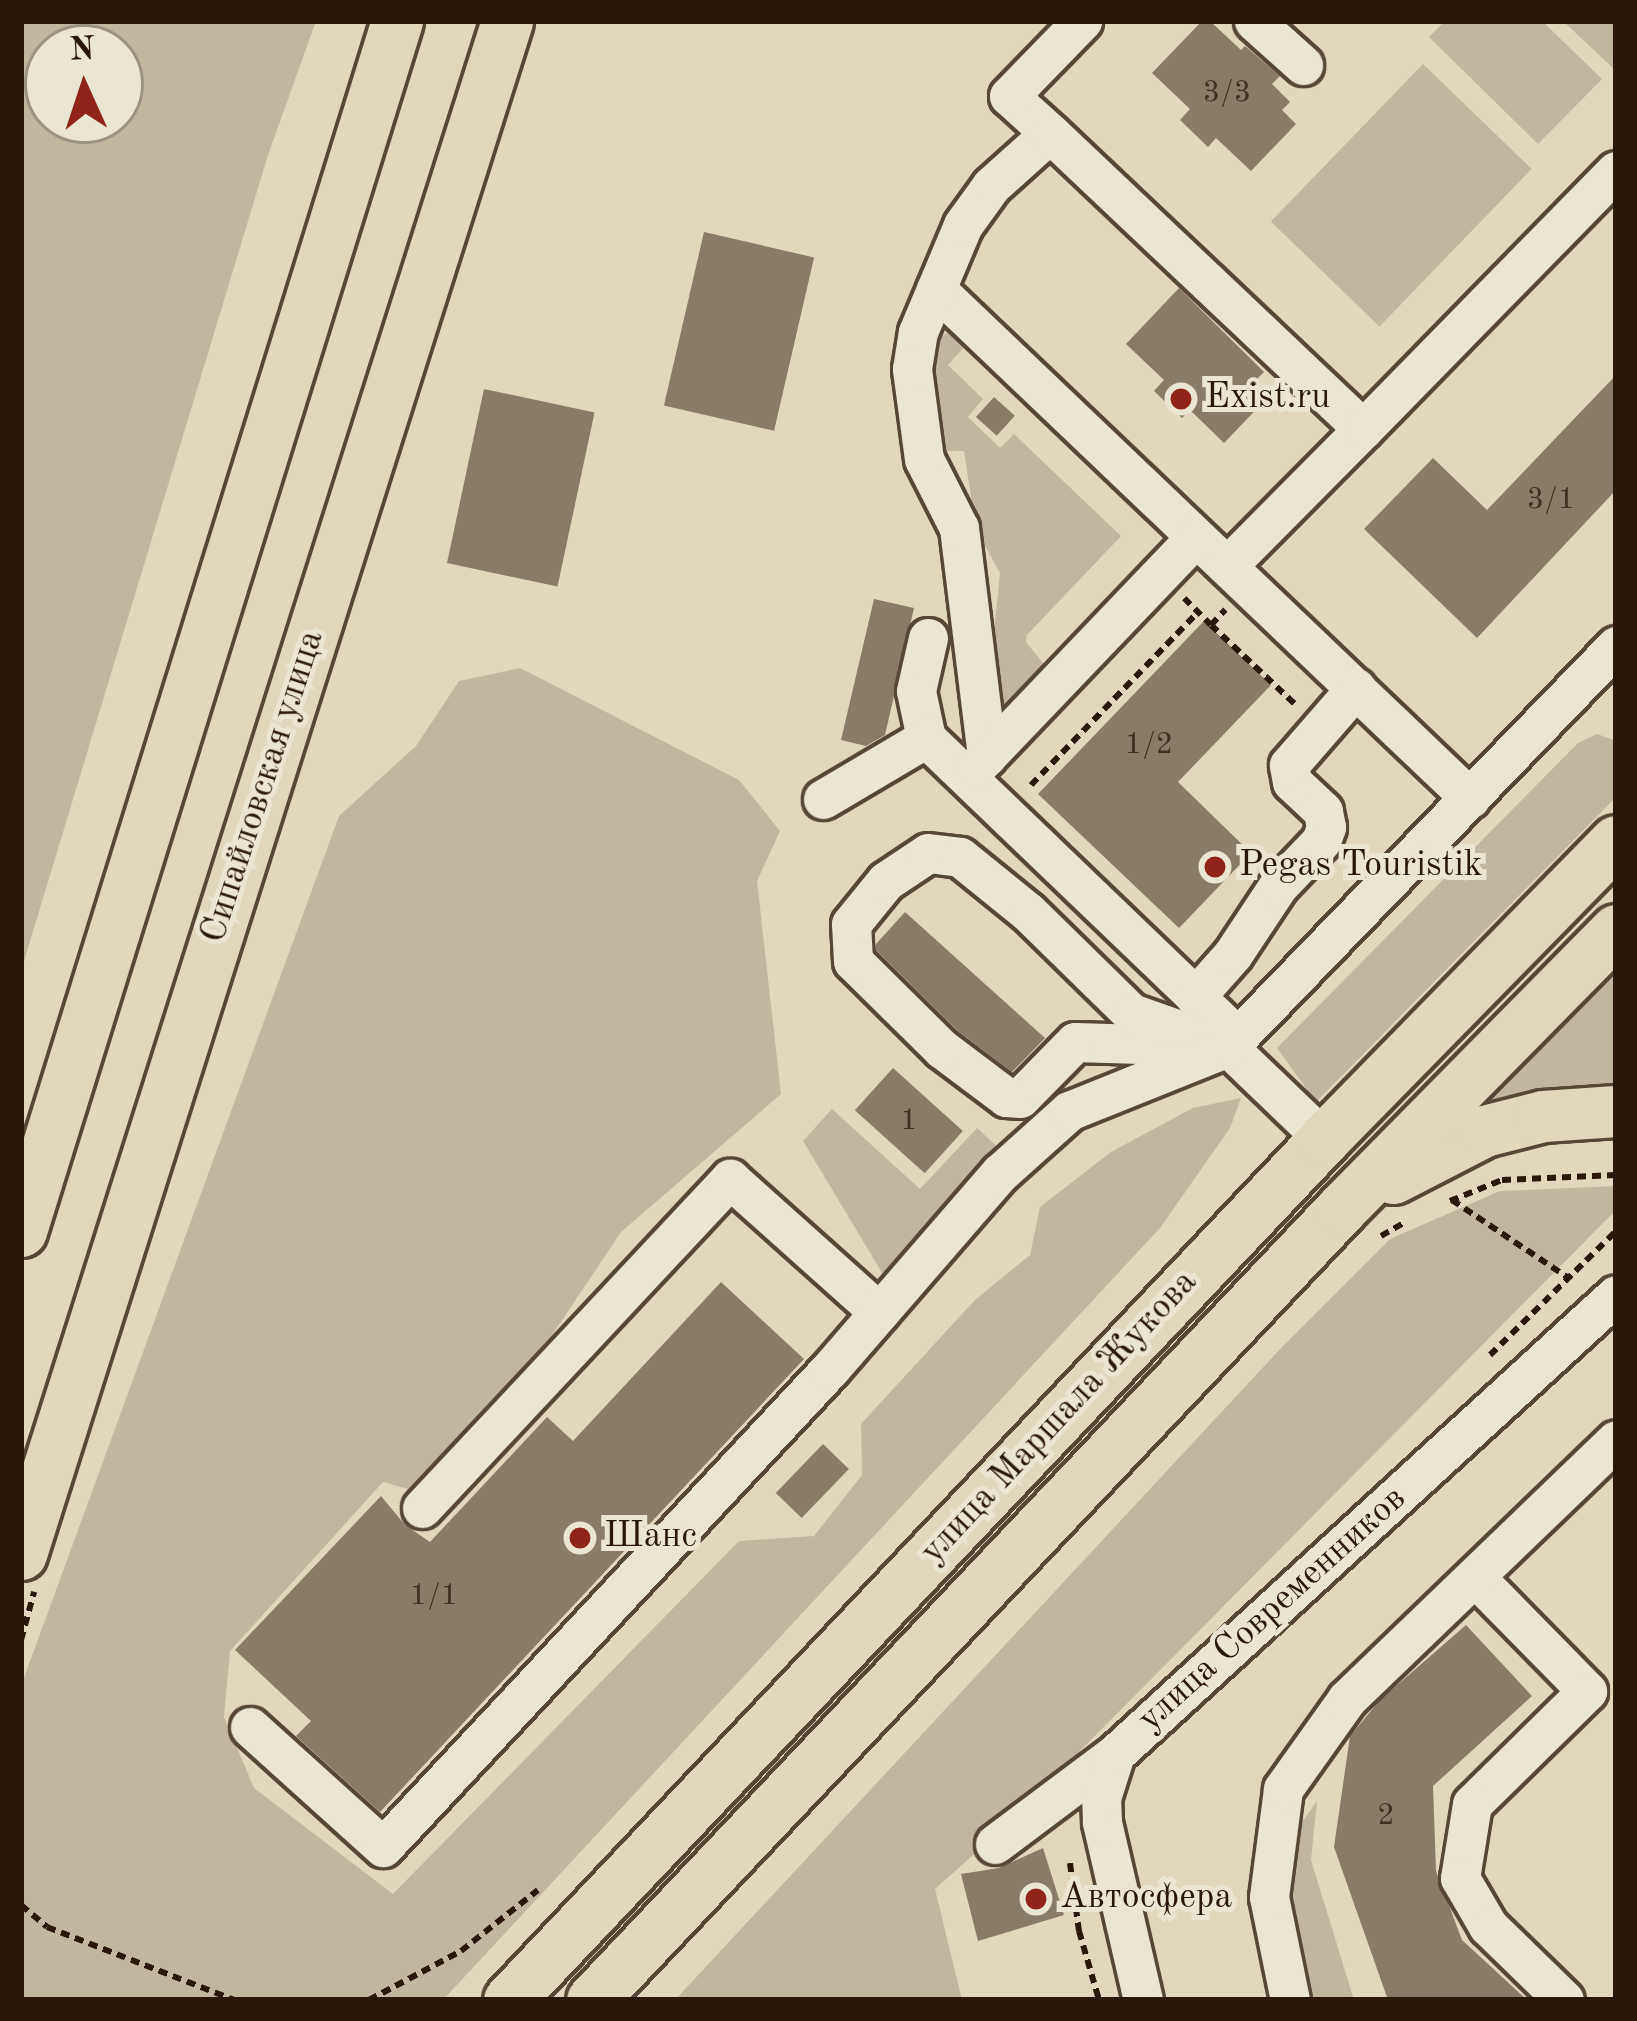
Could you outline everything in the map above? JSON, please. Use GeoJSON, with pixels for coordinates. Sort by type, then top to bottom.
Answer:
{"type":"FeatureCollection","features":[{"type":"Feature","properties":{"kind":"main road"},"geometry":{"type":"LineString","coordinates":[[24,1209],[398,21]]}},
{"type":"Feature","properties":{"kind":"main road","name":"Сипайловская улица"},"geometry":{"type":"LineString","coordinates":[[28,1569],[507,21]]}},
{"type":"Feature","properties":{"kind":"main road","name":"улица Маршала Жукова"},"geometry":{"type":"LineString","coordinates":[[509,2000],[1324,1139],[1616,842]]}},
{"type":"Feature","properties":{"kind":"main road","name":"улица Маршала Жукова"},"geometry":{"type":"LineString","coordinates":[[592,2000],[1355,1229],[1616,930]]}},
{"type":"Feature","properties":{"kind":"main road"},"geometry":{"type":"LineString","coordinates":[[1355,1229],[1484,1131],[1543,1116],[1616,1111]]}},
{"type":"Feature","properties":{"kind":"street"},"geometry":{"type":"LineString","coordinates":[[1082,21],[1009,96],[1363,429]]}},
{"type":"Feature","properties":{"kind":"street"},"geometry":{"type":"LineString","coordinates":[[1254,21],[1303,65]]}},
{"type":"Feature","properties":{"kind":"street"},"geometry":{"type":"LineString","coordinates":[[976,767],[959,528],[924,460],[911,369],[918,332],[980,197],[1050,134]]}},
{"type":"Feature","properties":{"kind":"street"},"geometry":{"type":"LineString","coordinates":[[1227,566],[1616,170]]}},
{"type":"Feature","properties":{"kind":"street"},"geometry":{"type":"LineString","coordinates":[[936,289],[1470,798]]}},
{"type":"Feature","properties":{"kind":"street"},"geometry":{"type":"LineString","coordinates":[[976,767],[1196,537]]}},
{"type":"Feature","properties":{"kind":"street"},"geometry":{"type":"LineString","coordinates":[[928,638],[916,691],[926,738],[976,767],[1324,1139]]}},
{"type":"Feature","properties":{"kind":"street"},"geometry":{"type":"LineString","coordinates":[[250,1727],[383,1847],[879,1312],[1000,1173],[1070,1111],[1233,1042],[1470,798],[1611,664]]}},
{"type":"Feature","properties":{"kind":"street"},"geometry":{"type":"LineString","coordinates":[[1195,997],[1325,833],[1323,812],[1289,773],[1291,758],[1355,688]]}},
{"type":"Feature","properties":{"kind":"street"},"geometry":{"type":"LineString","coordinates":[[823,799],[926,738]]}},
{"type":"Feature","properties":{"kind":"street"},"geometry":{"type":"LineString","coordinates":[[928,853],[960,857],[1028,912],[1131,1013],[1233,1042],[1075,1042],[1020,1098],[1006,1097],[942,1048],[853,961],[851,924],[886,881],[928,853]]}},
{"type":"Feature","properties":{"kind":"street"},"geometry":{"type":"LineString","coordinates":[[422,1508],[730,1179],[879,1312]]}},
{"type":"Feature","properties":{"kind":"street"},"geometry":{"type":"LineString","coordinates":[[1611,1301],[1616,1346]]}},
{"type":"Feature","properties":{"kind":"street","name":"улица Современников"},"geometry":{"type":"LineString","coordinates":[[1143,2000],[1102,1822],[1101,1798],[1115,1754],[1611,1301]]}},
{"type":"Feature","properties":{"kind":"street"},"geometry":{"type":"LineString","coordinates":[[1290,2000],[1269,1897],[1283,1789],[1347,1699],[1616,1440]]}},
{"type":"Feature","properties":{"kind":"street"},"geometry":{"type":"LineString","coordinates":[[1475,1577],[1587,1691],[1472,1804],[1460,1878],[1488,1927],[1564,2000]]}},
{"type":"Feature","properties":{"kind":"street"},"geometry":{"type":"LineString","coordinates":[[995,1844],[1115,1754]]}},
{"type":"Feature","properties":{"kind":"path"},"geometry":{"type":"LineString","coordinates":[[1020,797],[1198,611]]}},
{"type":"Feature","properties":{"kind":"path"},"geometry":{"type":"LineString","coordinates":[[1211,625],[1318,727]]}},
{"type":"Feature","properties":{"kind":"path"},"geometry":{"type":"LineString","coordinates":[[1436,1208],[1502,1180],[1616,1175]]}},
{"type":"Feature","properties":{"kind":"path"},"geometry":{"type":"LineString","coordinates":[[1452,1200],[1611,1301]]}},
{"type":"Feature","properties":{"kind":"path"},"geometry":{"type":"LineString","coordinates":[[1355,1229],[1385,1231],[1418,1216]]}},
{"type":"Feature","properties":{"kind":"path"},"geometry":{"type":"LineString","coordinates":[[21,1640],[28,1569]]}},
{"type":"Feature","properties":{"kind":"path"},"geometry":{"type":"LineString","coordinates":[[369,2000],[461,1951],[538,1890]]}},
{"type":"Feature","properties":{"kind":"path"},"geometry":{"type":"LineString","coordinates":[[21,1905],[46,1927],[234,2000]]}},
{"type":"Feature","properties":{"kind":"shaded area"},"geometry":{"type":"Polygon","coordinates":[[[21,21],[316,21],[268,155],[21,971],[21,21]]]}},
{"type":"Feature","properties":{"kind":"shaded area"},"geometry":{"type":"Polygon","coordinates":[[[1445,21],[1542,21],[1602,79],[1538,144],[1429,37],[1445,21]]]}},
{"type":"Feature","properties":{"kind":"shaded area"},"geometry":{"type":"Polygon","coordinates":[[[1563,21],[1616,21],[1616,71],[1563,21]]]}},
{"type":"Feature","properties":{"kind":"shaded area"},"geometry":{"type":"Polygon","coordinates":[[[1423,64],[1532,169],[1379,326],[1271,222],[1423,64]]]}},
{"type":"Feature","properties":{"kind":"shaded area"},"geometry":{"type":"Polygon","coordinates":[[[949,331],[968,343],[948,365],[983,399],[968,417],[1000,448],[1014,434],[1121,536],[1027,635],[1026,642],[1047,668],[1005,715],[999,710],[992,651],[1000,573],[976,529],[964,451],[936,451],[929,347],[949,331]]]}},
{"type":"Feature","properties":{"kind":"shaded area"},"geometry":{"type":"Polygon","coordinates":[[[520,668],[739,780],[780,831],[757,881],[781,1094],[621,1232],[528,1371],[412,1490],[383,1482],[230,1651],[224,1717],[254,1788],[393,1894],[739,1541],[814,1536],[862,1475],[861,1424],[975,1300],[1030,1255],[1040,1207],[1111,1152],[1193,1108],[1241,1098],[1230,1128],[1160,1228],[443,2000],[21,2000],[21,1686],[339,816],[416,746],[459,681],[520,668]]]}},
{"type":"Feature","properties":{"kind":"shaded area"},"geometry":{"type":"Polygon","coordinates":[[[1597,734],[1616,741],[1616,797],[1316,1102],[1277,1048],[1578,743],[1597,734]]]}},
{"type":"Feature","properties":{"kind":"shaded area"},"geometry":{"type":"Polygon","coordinates":[[[1616,960],[1616,1100],[1449,1124],[1616,960]]]}},
{"type":"Feature","properties":{"kind":"shaded area"},"geometry":{"type":"Polygon","coordinates":[[[832,1109],[920,1189],[977,1128],[1004,1153],[887,1281],[803,1141],[832,1109]]]}},
{"type":"Feature","properties":{"kind":"shaded area"},"geometry":{"type":"Polygon","coordinates":[[[1616,1186],[1616,1210],[1066,1765],[1059,1779],[935,1889],[962,2000],[675,2000],[1282,1347],[1390,1239],[1500,1191],[1616,1186]]]}},
{"type":"Feature","properties":{"kind":"shaded area"},"geometry":{"type":"Polygon","coordinates":[[[1317,1801],[1311,1860],[1354,2000],[1301,2000],[1279,1900],[1286,1845],[1317,1801]]]}},
{"type":"Feature","properties":{"kind":"building"},"geometry":{"type":"Polygon","coordinates":[[[1202,21],[1210,21],[1241,50],[1245,46],[1280,76],[1272,84],[1290,102],[1282,110],[1296,124],[1251,171],[1216,138],[1208,147],[1180,120],[1190,109],[1152,73],[1202,21]]]}},
{"type":"Feature","properties":{"kind":"building"},"geometry":{"type":"Polygon","coordinates":[[[704,232],[814,257],[774,431],[664,405],[704,232]]]}},
{"type":"Feature","properties":{"kind":"building"},"geometry":{"type":"Polygon","coordinates":[[[1179,288],[1264,372],[1255,381],[1270,395],[1224,443],[1190,410],[1182,418],[1154,391],[1164,380],[1126,344],[1179,288]]]}},
{"type":"Feature","properties":{"kind":"building"},"geometry":{"type":"Polygon","coordinates":[[[1616,375],[1616,490],[1477,638],[1364,529],[1433,458],[1487,510],[1616,375]]]}},
{"type":"Feature","properties":{"kind":"building"},"geometry":{"type":"Polygon","coordinates":[[[484,389],[595,412],[558,587],[447,563],[484,389]]]}},
{"type":"Feature","properties":{"kind":"building"},"geometry":{"type":"Polygon","coordinates":[[[994,397],[1015,416],[997,436],[976,417],[994,397]]]}},
{"type":"Feature","properties":{"kind":"building"},"geometry":{"type":"Polygon","coordinates":[[[874,599],[914,608],[885,735],[866,746],[841,740],[874,599]]]}},
{"type":"Feature","properties":{"kind":"building"},"geometry":{"type":"Polygon","coordinates":[[[1204,621],[1271,685],[1178,782],[1251,853],[1179,928],[1038,794],[1204,621]]]}},
{"type":"Feature","properties":{"kind":"building"},"geometry":{"type":"Polygon","coordinates":[[[905,912],[1045,1038],[1012,1072],[958,1031],[876,950],[876,944],[905,912]]]}},
{"type":"Feature","properties":{"kind":"building"},"geometry":{"type":"Polygon","coordinates":[[[893,1068],[963,1131],[925,1173],[855,1110],[893,1068]]]}},
{"type":"Feature","properties":{"kind":"building"},"geometry":{"type":"Polygon","coordinates":[[[721,1282],[804,1359],[380,1812],[296,1736],[311,1721],[235,1650],[381,1496],[405,1525],[430,1542],[547,1417],[573,1441],[721,1282]]]}},
{"type":"Feature","properties":{"kind":"building"},"geometry":{"type":"Polygon","coordinates":[[[823,1444],[849,1469],[802,1518],[776,1493],[823,1444]]]}},
{"type":"Feature","properties":{"kind":"building"},"geometry":{"type":"Polygon","coordinates":[[[1466,1625],[1532,1696],[1433,1786],[1436,1871],[1462,1940],[1527,2000],[1388,2000],[1334,1847],[1350,1736],[1380,1700],[1466,1625]]]}},
{"type":"Feature","properties":{"kind":"building"},"geometry":{"type":"Polygon","coordinates":[[[1043,1848],[1064,1915],[978,1941],[961,1874],[999,1868],[1043,1848]]]}},
{"type":"Feature","properties":{"kind":"place","name":"Exist.ru"},"geometry":{"type":"Point","coordinates":[1181,399]}},
{"type":"Feature","properties":{"kind":"place","name":"Pegas Touristik"},"geometry":{"type":"Point","coordinates":[1215,867]}},
{"type":"Feature","properties":{"kind":"place","name":"Шанс"},"geometry":{"type":"Point","coordinates":[580,1538]}},
{"type":"Feature","properties":{"kind":"place","name":"Автосфера"},"geometry":{"type":"Point","coordinates":[1036,1899]}}]}
